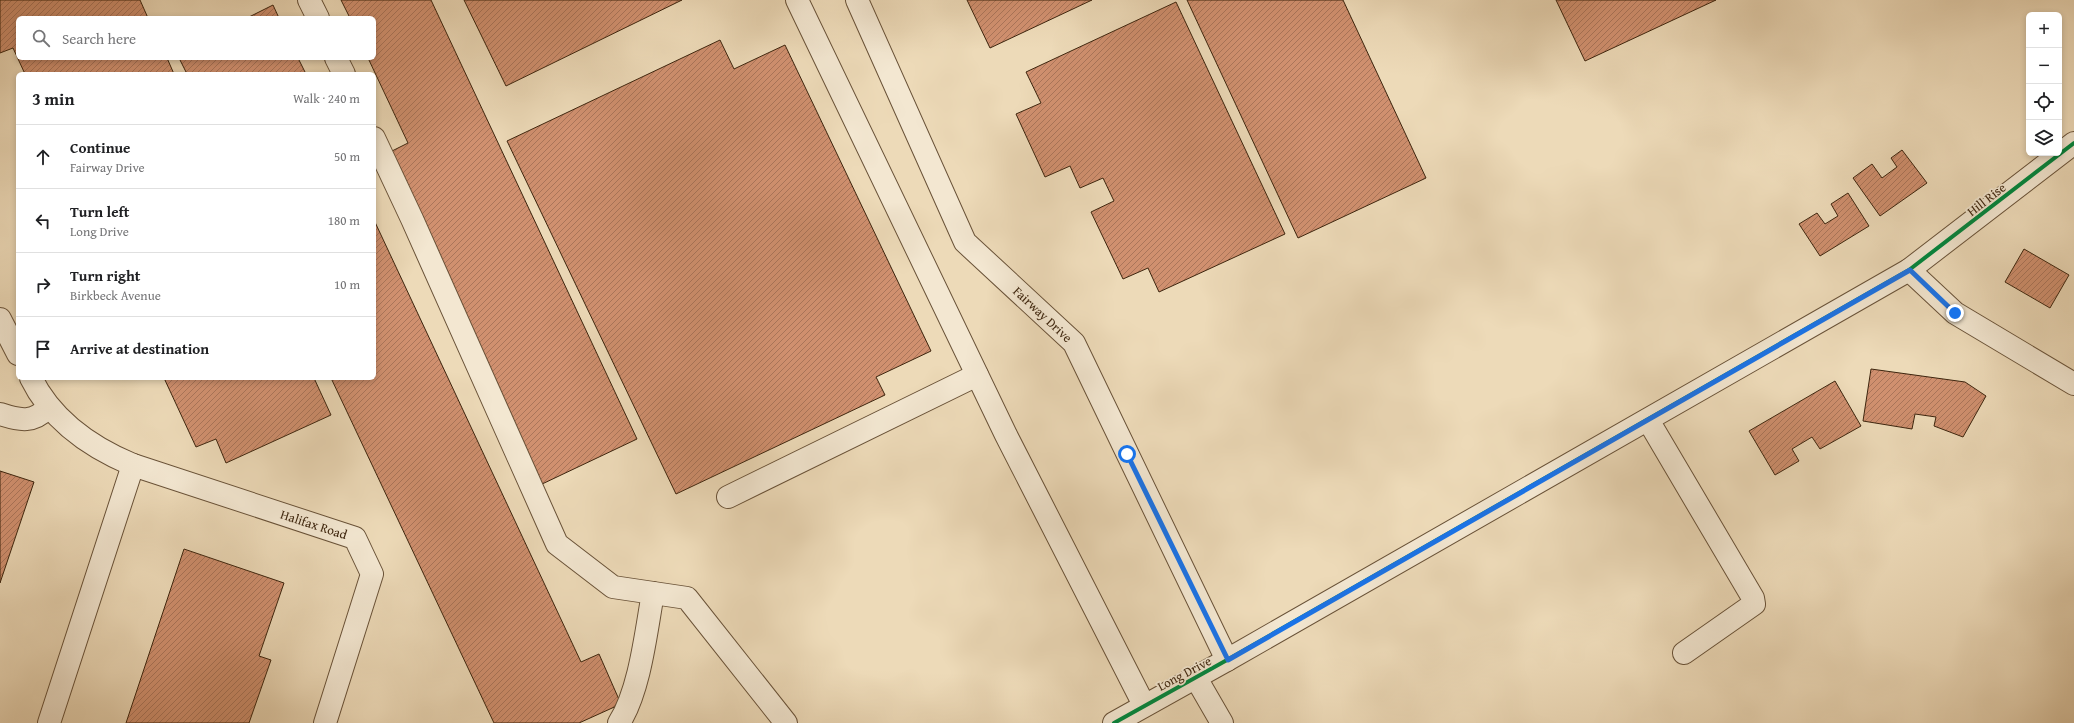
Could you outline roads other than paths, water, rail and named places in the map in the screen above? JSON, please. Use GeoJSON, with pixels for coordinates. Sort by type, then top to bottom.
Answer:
{"type":"FeatureCollection","features":[{"type":"Feature","properties":{"kind":"street"},"geometry":{"type":"LineString","coordinates":[[309,0],[317,16]]}},
{"type":"Feature","properties":{"kind":"street"},"geometry":{"type":"LineString","coordinates":[[797,0],[978,375],[1144,705]]}},
{"type":"Feature","properties":{"kind":"street","name":"Fairway Drive"},"geometry":{"type":"LineString","coordinates":[[857,0],[965,242],[1074,343],[1228,660]]}},
{"type":"Feature","properties":{"kind":"street"},"geometry":{"type":"LineString","coordinates":[[337,60],[343,72]]}},
{"type":"Feature","properties":{"kind":"street"},"geometry":{"type":"LineString","coordinates":[[376,142],[412,219],[557,544],[613,587],[687,598],[786,723]]}},
{"type":"Feature","properties":{"kind":"street","name":"Hill Rise"},"geometry":{"type":"LineString","coordinates":[[1910,270],[2074,143]]}},
{"type":"Feature","properties":{"kind":"street"},"geometry":{"type":"LineString","coordinates":[[1910,270],[1955,313],[2074,384]]}},
{"type":"Feature","properties":{"kind":"street","name":"Long Drive"},"geometry":{"type":"LineString","coordinates":[[1114,723],[1144,705],[1228,660],[1910,270]]}},
{"type":"Feature","properties":{"kind":"street"},"geometry":{"type":"LineString","coordinates":[[0,319],[16,350]]}},
{"type":"Feature","properties":{"kind":"street"},"geometry":{"type":"LineString","coordinates":[[728,497],[978,375]]}},
{"type":"Feature","properties":{"kind":"street","name":"Halifax Road"},"geometry":{"type":"LineString","coordinates":[[32,380],[49,407],[65,425],[81,438],[109,455],[133,465],[355,538],[372,574],[325,723]]}},
{"type":"Feature","properties":{"kind":"street"},"geometry":{"type":"LineString","coordinates":[[0,414],[30,420],[39,417],[49,407]]}},
{"type":"Feature","properties":{"kind":"street"},"geometry":{"type":"LineString","coordinates":[[1648,420],[1753,598],[1754,604],[1684,653]]}},
{"type":"Feature","properties":{"kind":"street"},"geometry":{"type":"LineString","coordinates":[[49,723],[133,465]]}},
{"type":"Feature","properties":{"kind":"street"},"geometry":{"type":"LineString","coordinates":[[619,723],[625,713],[640,663],[653,593]]}},
{"type":"Feature","properties":{"kind":"street"},"geometry":{"type":"LineString","coordinates":[[1196,678],[1222,723]]}}]}
